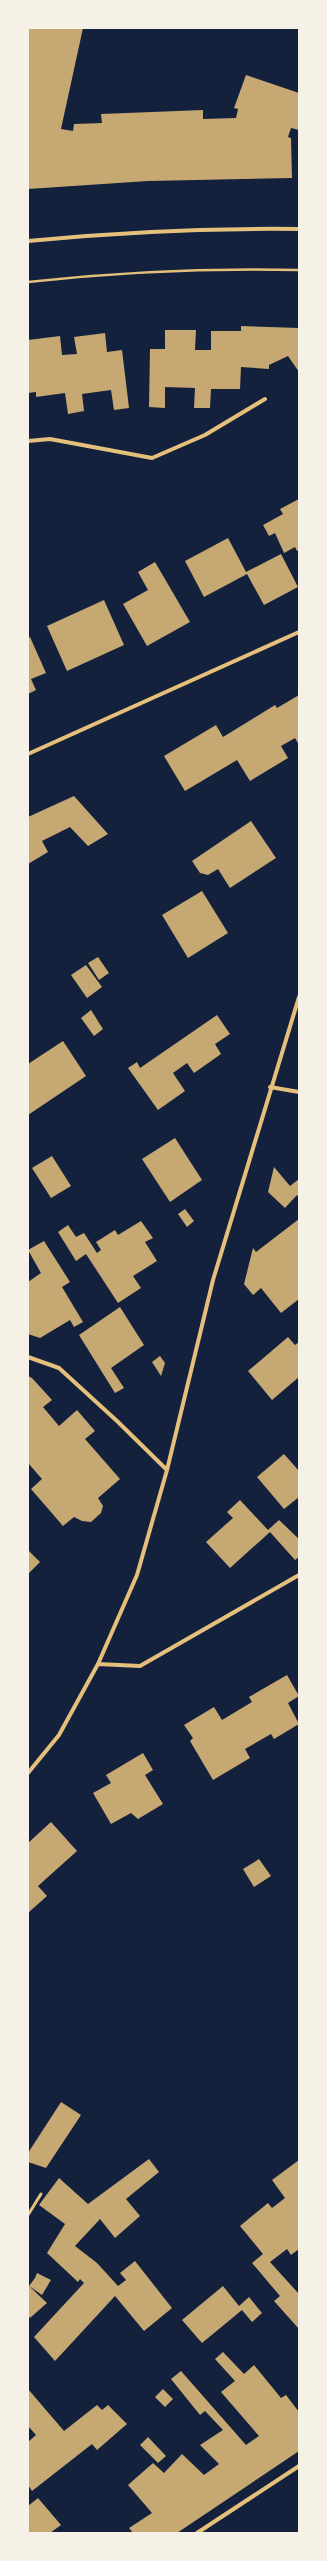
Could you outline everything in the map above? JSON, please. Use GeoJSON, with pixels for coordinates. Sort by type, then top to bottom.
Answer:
{"type":"FeatureCollection","features":[{"type":"Feature","properties":{"kind":"street"},"geometry":{"type":"LineString","coordinates":[[28,241],[118,233],[227,228],[299,229]]}},
{"type":"Feature","properties":{"kind":"street"},"geometry":{"type":"LineString","coordinates":[[28,441],[50,439],[152,458],[206,435],[265,399]]}},
{"type":"Feature","properties":{"kind":"street"},"geometry":{"type":"LineString","coordinates":[[28,754],[299,632]]}},
{"type":"Feature","properties":{"kind":"street"},"geometry":{"type":"LineString","coordinates":[[28,1773],[59,1735],[98,1664],[137,1575],[167,1470],[214,1280],[270,1087],[299,997]]}},
{"type":"Feature","properties":{"kind":"street"},"geometry":{"type":"LineString","coordinates":[[270,1087],[299,1092]]}},
{"type":"Feature","properties":{"kind":"street"},"geometry":{"type":"LineString","coordinates":[[28,1357],[58,1368],[117,1421],[167,1470]]}},
{"type":"Feature","properties":{"kind":"street"},"geometry":{"type":"LineString","coordinates":[[98,1664],[140,1666],[299,1575]]}},
{"type":"Feature","properties":{"kind":"street"},"geometry":{"type":"LineString","coordinates":[[197,2533],[299,2466]]}},
{"type":"Feature","properties":{"kind":"lane"},"geometry":{"type":"LineString","coordinates":[[28,2215],[41,2194]]}},
{"type":"Feature","properties":{"kind":"path"},"geometry":{"type":"LineString","coordinates":[[28,282],[153,272],[243,269],[299,270]]}},
{"type":"Feature","properties":{"kind":"building"},"geometry":{"type":"Polygon","coordinates":[[[28,28],[83,28],[61,129],[73,131],[74,124],[102,123],[101,114],[203,110],[203,119],[236,118],[238,109],[234,108],[246,75],[299,93],[299,130],[291,128],[288,137],[291,138],[292,178],[148,181],[28,189],[28,28]]]}},
{"type":"Feature","properties":{"kind":"building"},"geometry":{"type":"Polygon","coordinates":[[[241,326],[299,328],[299,372],[288,356],[269,365],[269,369],[241,367],[240,389],[211,389],[210,408],[194,408],[195,388],[165,387],[165,408],[149,407],[150,349],[165,349],[165,330],[196,330],[195,350],[211,350],[211,331],[241,331],[241,326]]]}},
{"type":"Feature","properties":{"kind":"building"},"geometry":{"type":"Polygon","coordinates":[[[105,333],[107,352],[122,350],[129,408],[114,410],[111,390],[82,394],[84,411],[68,414],[65,393],[36,397],[36,392],[28,393],[28,340],[60,336],[62,355],[77,354],[74,337],[105,333]]]}},
{"type":"Feature","properties":{"kind":"building"},"geometry":{"type":"Polygon","coordinates":[[[299,499],[299,550],[297,551],[295,547],[284,553],[275,533],[269,536],[263,525],[283,514],[280,509],[299,499]]]}},
{"type":"Feature","properties":{"kind":"building"},"geometry":{"type":"Polygon","coordinates":[[[228,538],[246,572],[281,554],[298,587],[264,605],[247,574],[204,597],[185,561],[228,538]]]}},
{"type":"Feature","properties":{"kind":"building"},"geometry":{"type":"Polygon","coordinates":[[[155,562],[190,622],[147,646],[123,604],[148,590],[138,572],[155,562]]]}},
{"type":"Feature","properties":{"kind":"building"},"geometry":{"type":"Polygon","coordinates":[[[104,600],[124,645],[67,671],[47,626],[104,600]]]}},
{"type":"Feature","properties":{"kind":"building"},"geometry":{"type":"Polygon","coordinates":[[[30,637],[46,673],[31,679],[36,690],[28,694],[28,638],[30,637]]]}},
{"type":"Feature","properties":{"kind":"building"},"geometry":{"type":"Polygon","coordinates":[[[299,695],[299,745],[295,738],[281,746],[288,758],[250,781],[237,760],[185,791],[164,756],[216,725],[223,737],[275,705],[277,708],[299,695]]]}},
{"type":"Feature","properties":{"kind":"building"},"geometry":{"type":"Polygon","coordinates":[[[74,796],[108,834],[88,846],[70,827],[42,841],[48,852],[28,864],[28,817],[74,796]]]}},
{"type":"Feature","properties":{"kind":"building"},"geometry":{"type":"Polygon","coordinates":[[[251,821],[276,858],[230,888],[218,869],[208,875],[200,873],[192,861],[251,821]]]}},
{"type":"Feature","properties":{"kind":"building"},"geometry":{"type":"Polygon","coordinates":[[[202,891],[228,933],[188,958],[162,915],[202,891]]]}},
{"type":"Feature","properties":{"kind":"building"},"geometry":{"type":"Polygon","coordinates":[[[98,957],[109,973],[99,980],[88,963],[98,957]]]}},
{"type":"Feature","properties":{"kind":"building"},"geometry":{"type":"Polygon","coordinates":[[[86,965],[102,987],[87,998],[71,975],[86,965]]]}},
{"type":"Feature","properties":{"kind":"building"},"geometry":{"type":"Polygon","coordinates":[[[91,1010],[103,1029],[94,1036],[81,1018],[91,1010]]]}},
{"type":"Feature","properties":{"kind":"building"},"geometry":{"type":"Polygon","coordinates":[[[217,1015],[230,1034],[215,1044],[221,1054],[194,1073],[187,1063],[173,1073],[185,1091],[158,1110],[128,1068],[137,1062],[140,1068],[217,1015]]]}},
{"type":"Feature","properties":{"kind":"building"},"geometry":{"type":"Polygon","coordinates":[[[63,1041],[86,1076],[28,1115],[28,1064],[63,1041]]]}},
{"type":"Feature","properties":{"kind":"building"},"geometry":{"type":"Polygon","coordinates":[[[175,1138],[202,1180],[170,1202],[142,1159],[175,1138]]]}},
{"type":"Feature","properties":{"kind":"building"},"geometry":{"type":"Polygon","coordinates":[[[52,1156],[71,1186],[51,1198],[32,1168],[52,1156]]]}},
{"type":"Feature","properties":{"kind":"building"},"geometry":{"type":"Polygon","coordinates":[[[274,1167],[290,1186],[299,1179],[299,1198],[297,1195],[285,1208],[268,1192],[274,1167]]]}},
{"type":"Feature","properties":{"kind":"building"},"geometry":{"type":"Polygon","coordinates":[[[185,1209],[194,1221],[187,1227],[178,1214],[185,1209]]]}},
{"type":"Feature","properties":{"kind":"building"},"geometry":{"type":"Polygon","coordinates":[[[299,1219],[299,1299],[281,1313],[261,1288],[253,1295],[244,1284],[253,1248],[256,1252],[299,1219]]]}},
{"type":"Feature","properties":{"kind":"building"},"geometry":{"type":"Polygon","coordinates":[[[141,1221],[153,1238],[145,1242],[157,1261],[133,1276],[141,1288],[118,1303],[86,1254],[76,1261],[58,1232],[68,1225],[76,1237],[84,1233],[97,1253],[101,1250],[96,1242],[115,1230],[118,1235],[141,1221]]]}},
{"type":"Feature","properties":{"kind":"building"},"geometry":{"type":"Polygon","coordinates":[[[44,1241],[70,1282],[62,1287],[83,1322],[74,1327],[70,1320],[40,1338],[28,1334],[28,1282],[41,1273],[28,1250],[44,1241]]]}},
{"type":"Feature","properties":{"kind":"building"},"geometry":{"type":"Polygon","coordinates":[[[120,1307],[144,1345],[111,1368],[124,1388],[115,1393],[79,1335],[120,1307]]]}},
{"type":"Feature","properties":{"kind":"building"},"geometry":{"type":"Polygon","coordinates":[[[288,1337],[295,1345],[299,1342],[299,1377],[272,1400],[248,1371],[288,1337]]]}},
{"type":"Feature","properties":{"kind":"building"},"geometry":{"type":"Polygon","coordinates":[[[160,1356],[165,1363],[161,1376],[152,1362],[160,1356]]]}},
{"type":"Feature","properties":{"kind":"building"},"geometry":{"type":"Polygon","coordinates":[[[28,1376],[32,1378],[52,1400],[43,1407],[59,1426],[77,1410],[95,1431],[85,1439],[120,1479],[98,1498],[103,1506],[101,1513],[91,1522],[82,1521],[74,1517],[63,1526],[31,1489],[42,1479],[28,1463],[28,1376]]]}},
{"type":"Feature","properties":{"kind":"building"},"geometry":{"type":"Polygon","coordinates":[[[284,1454],[299,1471],[299,1497],[284,1509],[257,1477],[284,1454]]]}},
{"type":"Feature","properties":{"kind":"building"},"geometry":{"type":"Polygon","coordinates":[[[240,1500],[268,1530],[279,1520],[299,1539],[299,1557],[295,1560],[270,1532],[230,1568],[206,1542],[233,1518],[227,1512],[240,1500]]]}},
{"type":"Feature","properties":{"kind":"building"},"geometry":{"type":"Polygon","coordinates":[[[28,1550],[40,1562],[28,1574],[28,1550]]]}},
{"type":"Feature","properties":{"kind":"building"},"geometry":{"type":"Polygon","coordinates":[[[287,1675],[299,1696],[288,1703],[299,1724],[274,1739],[271,1734],[245,1749],[250,1758],[213,1780],[190,1741],[193,1738],[184,1725],[214,1707],[222,1720],[252,1702],[249,1697],[287,1675]]]}},
{"type":"Feature","properties":{"kind":"building"},"geometry":{"type":"Polygon","coordinates":[[[143,1753],[153,1770],[145,1775],[163,1804],[138,1819],[131,1813],[111,1824],[93,1793],[111,1783],[106,1775],[143,1753]]]}},
{"type":"Feature","properties":{"kind":"building"},"geometry":{"type":"Polygon","coordinates":[[[51,1822],[77,1851],[38,1886],[47,1896],[29,1912],[28,1843],[51,1822]]]}},
{"type":"Feature","properties":{"kind":"building"},"geometry":{"type":"Polygon","coordinates":[[[259,1859],[271,1876],[254,1887],[243,1869],[259,1859]]]}},
{"type":"Feature","properties":{"kind":"building"},"geometry":{"type":"Polygon","coordinates":[[[61,2102],[81,2115],[46,2168],[28,2162],[28,2153],[61,2102]]]}},
{"type":"Feature","properties":{"kind":"building"},"geometry":{"type":"Polygon","coordinates":[[[149,2159],[159,2172],[126,2199],[140,2216],[115,2238],[100,2219],[75,2246],[97,2263],[118,2286],[126,2280],[120,2273],[135,2261],[172,2308],[144,2331],[115,2296],[55,2361],[34,2337],[84,2283],[80,2279],[78,2282],[47,2253],[65,2224],[39,2205],[59,2178],[88,2204],[149,2159]]]}},
{"type":"Feature","properties":{"kind":"building"},"geometry":{"type":"Polygon","coordinates":[[[299,2160],[299,2249],[291,2255],[287,2249],[270,2262],[299,2294],[299,2329],[274,2301],[280,2296],[252,2263],[263,2254],[240,2226],[268,2203],[272,2208],[285,2198],[272,2180],[299,2160]]]}},
{"type":"Feature","properties":{"kind":"building"},"geometry":{"type":"Polygon","coordinates":[[[37,2273],[51,2280],[42,2295],[29,2286],[37,2273]]]}},
{"type":"Feature","properties":{"kind":"building"},"geometry":{"type":"Polygon","coordinates":[[[29,2286],[47,2303],[30,2318],[28,2315],[29,2286]]]}},
{"type":"Feature","properties":{"kind":"building"},"geometry":{"type":"Polygon","coordinates":[[[223,2286],[239,2306],[249,2297],[262,2313],[252,2322],[242,2310],[202,2343],[182,2320],[223,2286]]]}},
{"type":"Feature","properties":{"kind":"building"},"geometry":{"type":"Polygon","coordinates":[[[223,2352],[244,2374],[254,2365],[281,2398],[286,2395],[299,2412],[299,2451],[177,2533],[133,2533],[129,2528],[152,2513],[128,2485],[153,2463],[164,2473],[182,2454],[204,2475],[219,2464],[200,2445],[223,2430],[205,2411],[200,2415],[171,2379],[181,2371],[246,2445],[259,2436],[221,2392],[235,2381],[215,2359],[223,2352]]]}},
{"type":"Feature","properties":{"kind":"building"},"geometry":{"type":"Polygon","coordinates":[[[28,2389],[64,2431],[97,2405],[102,2410],[108,2405],[127,2424],[97,2450],[92,2444],[32,2491],[28,2485],[28,2442],[36,2435],[28,2426],[28,2389]]]}},
{"type":"Feature","properties":{"kind":"building"},"geometry":{"type":"Polygon","coordinates":[[[163,2389],[173,2399],[165,2407],[155,2397],[163,2389]]]}},
{"type":"Feature","properties":{"kind":"building"},"geometry":{"type":"Polygon","coordinates":[[[148,2437],[166,2456],[158,2463],[140,2445],[148,2437]]]}},
{"type":"Feature","properties":{"kind":"building"},"geometry":{"type":"Polygon","coordinates":[[[38,2498],[61,2525],[50,2533],[28,2533],[28,2506],[38,2498]]]}}]}
